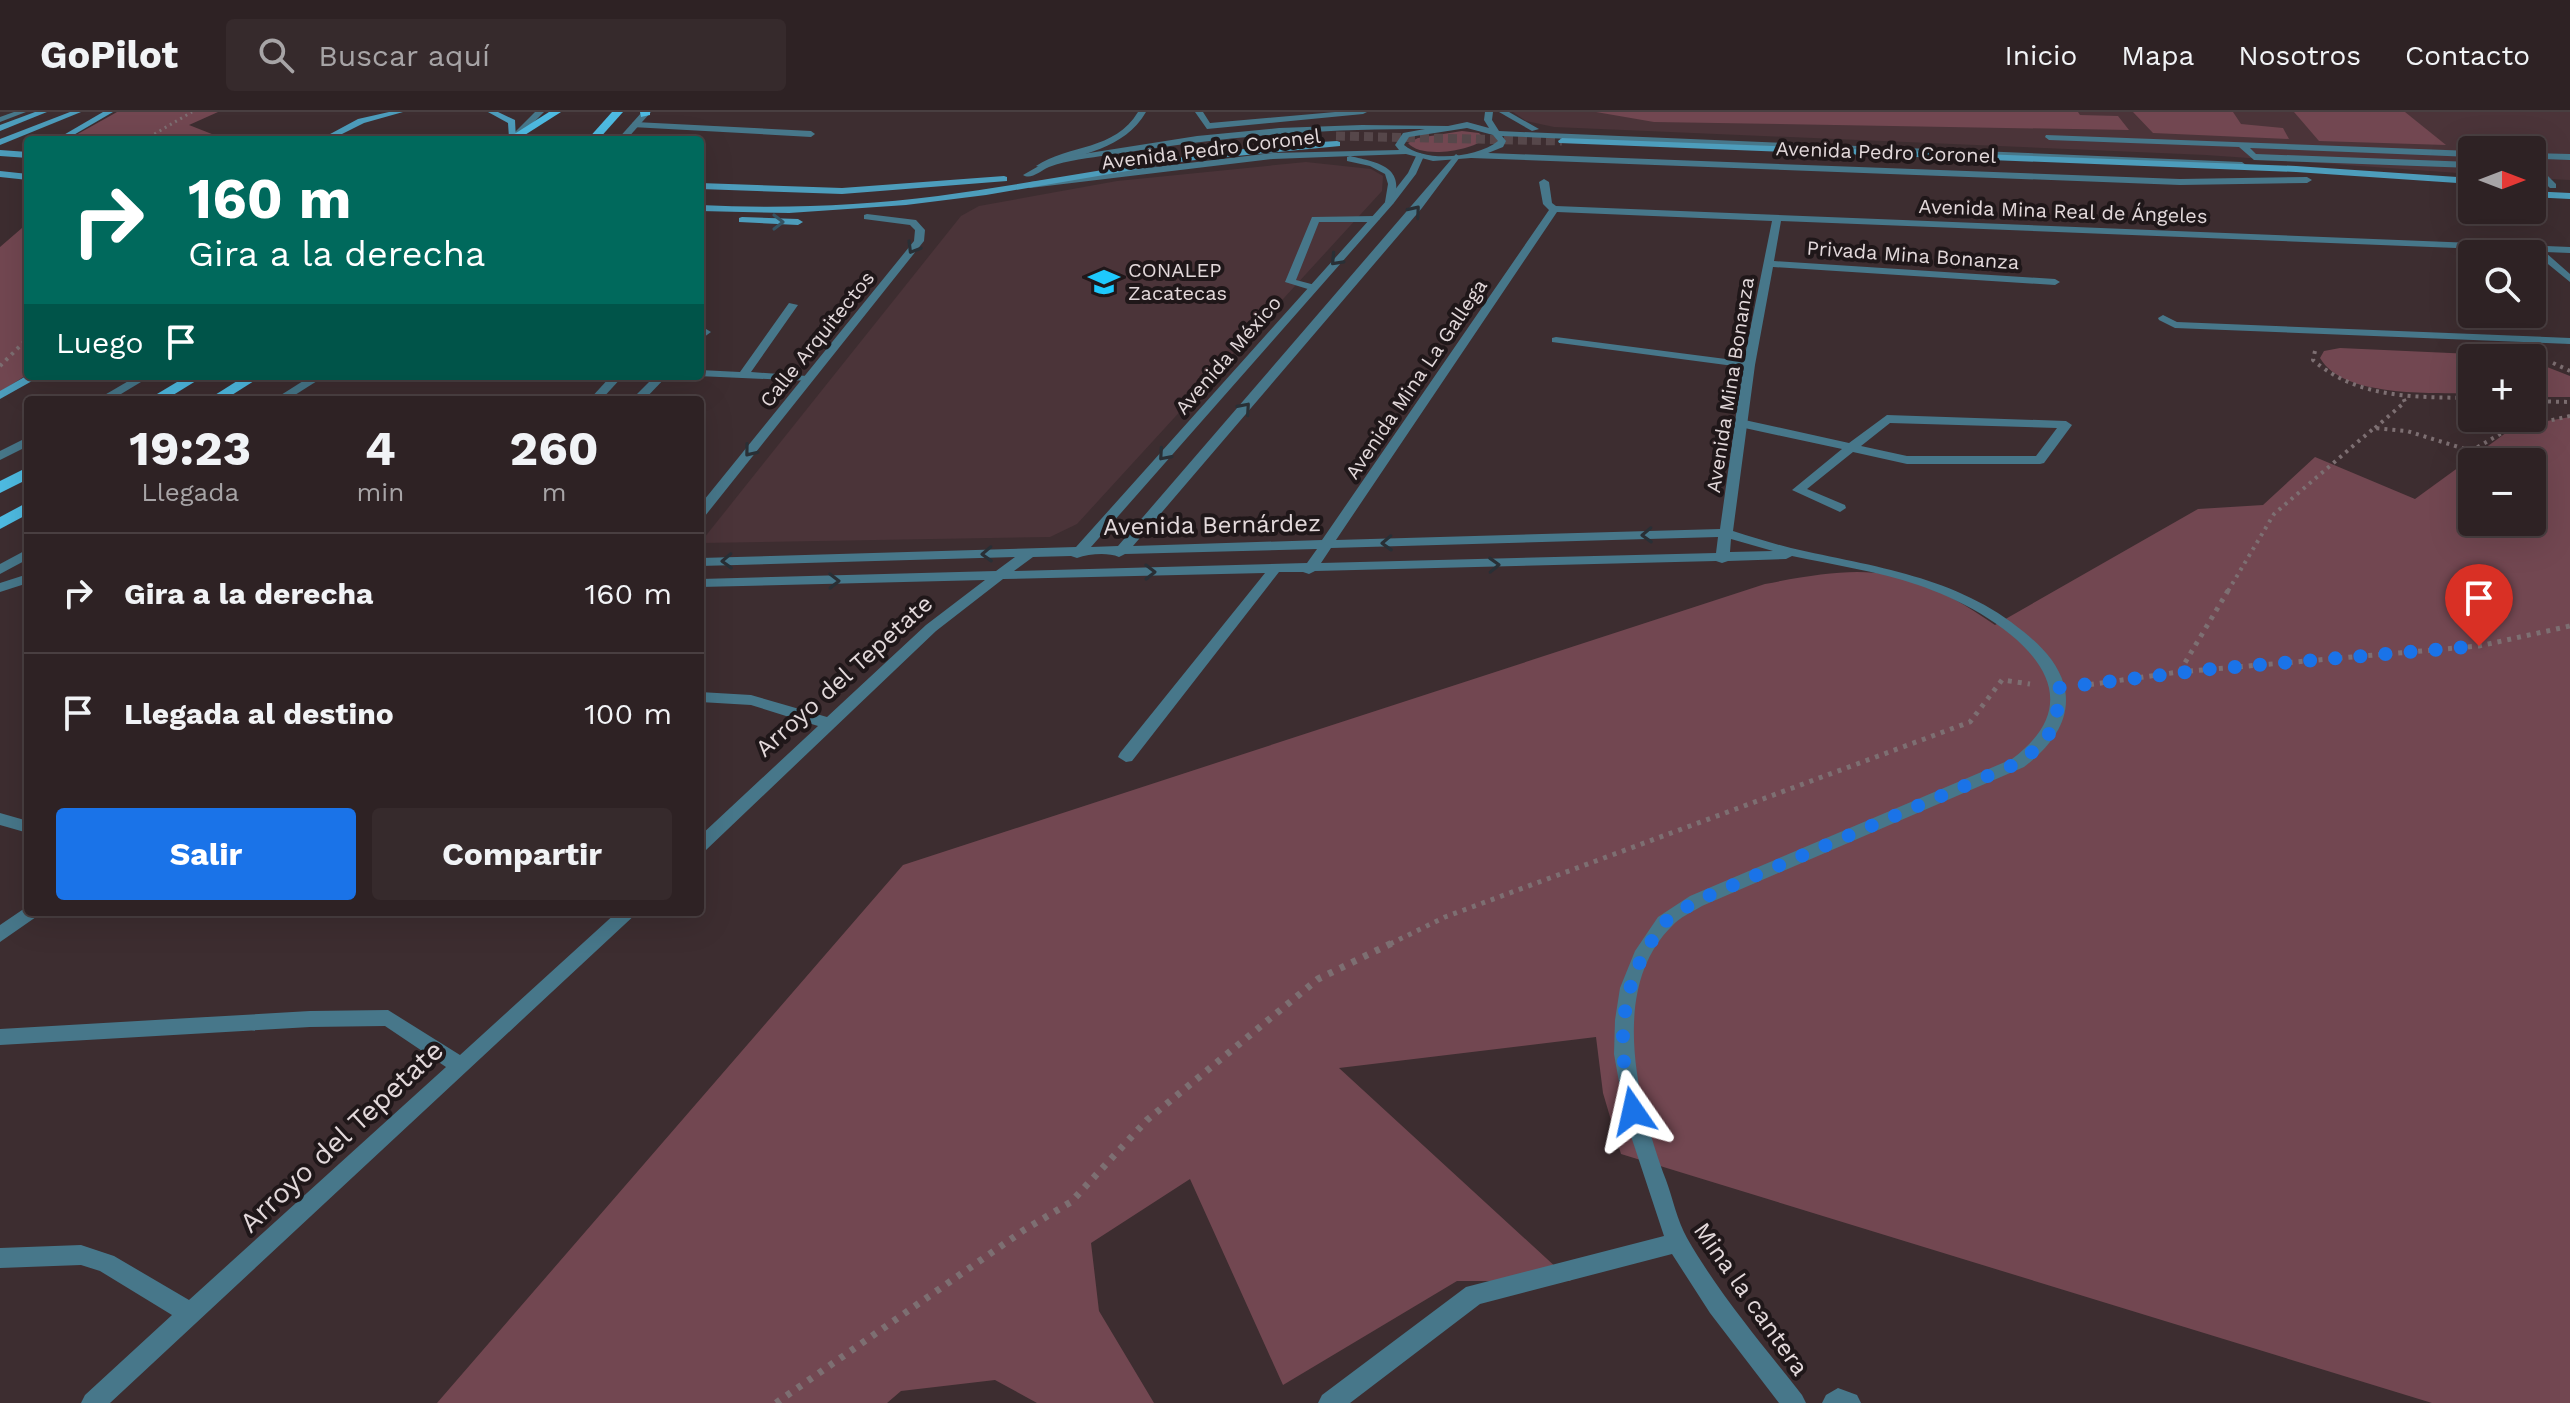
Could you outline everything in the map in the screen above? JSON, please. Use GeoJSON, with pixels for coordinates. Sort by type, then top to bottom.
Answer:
{"type":"FeatureCollection","features":[{"type":"Feature","properties":{"kind":"main road"},"geometry":{"type":"LineString","coordinates":[[0,131],[43,112]]}},
{"type":"Feature","properties":{"kind":"main road"},"geometry":{"type":"LineString","coordinates":[[0,131],[56,112]]}},
{"type":"Feature","properties":{"kind":"main road"},"geometry":{"type":"LineString","coordinates":[[0,142],[77,112]]}},
{"type":"Feature","properties":{"kind":"main road"},"geometry":{"type":"LineString","coordinates":[[66,136],[109,112]]}},
{"type":"Feature","properties":{"kind":"main road"},"geometry":{"type":"LineString","coordinates":[[331,136],[361,121],[399,112]]}},
{"type":"Feature","properties":{"kind":"main road"},"geometry":{"type":"LineString","coordinates":[[492,112],[512,122],[512,136]]}},
{"type":"Feature","properties":{"kind":"main road"},"geometry":{"type":"LineString","coordinates":[[517,136],[556,112]]}},
{"type":"Feature","properties":{"kind":"main road"},"geometry":{"type":"LineString","coordinates":[[542,136],[567,112]]}},
{"type":"Feature","properties":{"kind":"main road"},"geometry":{"type":"LineString","coordinates":[[596,136],[618,112]]}},
{"type":"Feature","properties":{"kind":"main road","name":"Avenida Pedro Coronel"},"geometry":{"type":"LineString","coordinates":[[704,197],[855,199],[1004,179],[1187,148],[1271,138],[1337,140],[1186,157],[1021,186],[860,208],[704,208]]}},
{"type":"Feature","properties":{"kind":"main road","name":"Avenida Pedro Coronel"},"geometry":{"type":"LineString","coordinates":[[1562,141],[2296,169],[2458,187]]}},
{"type":"Feature","properties":{"kind":"main road","name":"Avenida Pedro Coronel"},"geometry":{"type":"LineString","coordinates":[[1562,141],[2458,187]]}},
{"type":"Feature","properties":{"kind":"main road"},"geometry":{"type":"LineString","coordinates":[[0,153],[24,155]]}},
{"type":"Feature","properties":{"kind":"main road"},"geometry":{"type":"LineString","coordinates":[[0,165],[23,165]]}},
{"type":"Feature","properties":{"kind":"main road"},"geometry":{"type":"LineString","coordinates":[[0,174],[24,177]]}},
{"type":"Feature","properties":{"kind":"main road"},"geometry":{"type":"LineString","coordinates":[[704,186],[842,191],[1004,179]]}},
{"type":"Feature","properties":{"kind":"main road"},"geometry":{"type":"LineString","coordinates":[[704,217],[769,222],[867,217],[946,207],[1082,182]]}},
{"type":"Feature","properties":{"kind":"main road"},"geometry":{"type":"LineString","coordinates":[[2546,186],[2570,187]]}},
{"type":"Feature","properties":{"kind":"main road"},"geometry":{"type":"LineString","coordinates":[[2546,194],[2570,195]]}},
{"type":"Feature","properties":{"kind":"main road"},"geometry":{"type":"LineString","coordinates":[[0,396],[28,380]]}},
{"type":"Feature","properties":{"kind":"main road"},"geometry":{"type":"LineString","coordinates":[[161,396],[190,380]]}},
{"type":"Feature","properties":{"kind":"main road"},"geometry":{"type":"LineString","coordinates":[[221,396],[248,380]]}},
{"type":"Feature","properties":{"kind":"main road"},"geometry":{"type":"LineString","coordinates":[[0,488],[24,474]]}},
{"type":"Feature","properties":{"kind":"street"},"geometry":{"type":"LineString","coordinates":[[0,120],[22,112]]}},
{"type":"Feature","properties":{"kind":"street"},"geometry":{"type":"LineString","coordinates":[[515,136],[540,112]]}},
{"type":"Feature","properties":{"kind":"street"},"geometry":{"type":"LineString","coordinates":[[1040,166],[1065,154],[1123,138],[1137,126],[1142,112]]}},
{"type":"Feature","properties":{"kind":"street"},"geometry":{"type":"LineString","coordinates":[[1199,112],[1207,126],[1363,112]]}},
{"type":"Feature","properties":{"kind":"street"},"geometry":{"type":"LineString","coordinates":[[1405,152],[1399,145],[1406,135],[1448,127],[1465,112]]}},
{"type":"Feature","properties":{"kind":"street"},"geometry":{"type":"LineString","coordinates":[[1461,156],[1498,148],[1502,141],[1488,120],[1489,112]]}},
{"type":"Feature","properties":{"kind":"street"},"geometry":{"type":"LineString","coordinates":[[1503,112],[1522,125],[1540,130],[1592,135]]}},
{"type":"Feature","properties":{"kind":"street"},"geometry":{"type":"LineString","coordinates":[[625,136],[646,113]]}},
{"type":"Feature","properties":{"kind":"street"},"geometry":{"type":"LineString","coordinates":[[635,125],[811,134]]}},
{"type":"Feature","properties":{"kind":"street","name":"Avenida Pedro Coronel"},"geometry":{"type":"LineString","coordinates":[[1027,175],[1040,166],[1184,140],[1315,127],[1467,125],[1496,133],[1562,141],[1592,135],[2182,160],[2296,169]]}},
{"type":"Feature","properties":{"kind":"street"},"geometry":{"type":"LineString","coordinates":[[1315,127],[1351,129],[1371,140],[1362,148],[1316,153]]}},
{"type":"Feature","properties":{"kind":"street"},"geometry":{"type":"LineString","coordinates":[[1549,157],[1532,153],[1525,143],[1539,136],[1562,141]]}},
{"type":"Feature","properties":{"kind":"street"},"geometry":{"type":"LineString","coordinates":[[2049,137],[2458,153]]}},
{"type":"Feature","properties":{"kind":"street"},"geometry":{"type":"LineString","coordinates":[[2242,145],[2254,157],[2458,164]]}},
{"type":"Feature","properties":{"kind":"street","name":"Avenida Pedro Coronel"},"geometry":{"type":"LineString","coordinates":[[1021,186],[1082,182],[1273,156],[1405,152],[1420,156],[1549,157],[2180,182],[2307,180]]}},
{"type":"Feature","properties":{"kind":"street"},"geometry":{"type":"LineString","coordinates":[[1273,156],[1339,158],[1373,164],[1392,178],[1390,202]]}},
{"type":"Feature","properties":{"kind":"street","name":"Avenida México"},"geometry":{"type":"LineString","coordinates":[[1059,574],[1311,287],[1390,202],[1412,174],[1420,156]]}},
{"type":"Feature","properties":{"kind":"street","name":"Avenida México"},"geometry":{"type":"LineString","coordinates":[[1102,573],[1461,156]]}},
{"type":"Feature","properties":{"kind":"street"},"geometry":{"type":"LineString","coordinates":[[2546,156],[2570,157]]}},
{"type":"Feature","properties":{"kind":"street"},"geometry":{"type":"LineString","coordinates":[[2546,180],[2553,186]]}},
{"type":"Feature","properties":{"kind":"street"},"geometry":{"type":"LineString","coordinates":[[1544,182],[1548,204],[1554,209]]}},
{"type":"Feature","properties":{"kind":"street","name":"Avenida Mina Real de Ángeles"},"geometry":{"type":"LineString","coordinates":[[1554,209],[2458,245]]}},
{"type":"Feature","properties":{"kind":"street","name":"Avenida Mina La Gallega"},"geometry":{"type":"LineString","coordinates":[[1309,570],[1554,209]]}},
{"type":"Feature","properties":{"kind":"street","name":"Calle Arquitectos"},"geometry":{"type":"LineString","coordinates":[[704,508],[919,241],[920,230],[913,222],[867,217]]}},
{"type":"Feature","properties":{"kind":"street","name":"Avenida Mina Bonanza"},"geometry":{"type":"LineString","coordinates":[[1722,559],[1749,365],[1777,217]]}},
{"type":"Feature","properties":{"kind":"street"},"geometry":{"type":"LineString","coordinates":[[1311,287],[1290,282],[1315,219],[1375,219]]}},
{"type":"Feature","properties":{"kind":"street","name":"Avenida Mina Real de Ángeles"},"geometry":{"type":"LineString","coordinates":[[2546,249],[2570,250]]}},
{"type":"Feature","properties":{"kind":"street"},"geometry":{"type":"LineString","coordinates":[[2546,258],[2570,279]]}},
{"type":"Feature","properties":{"kind":"street","name":"Privada Mina Bonanza"},"geometry":{"type":"LineString","coordinates":[[1768,264],[2055,282]]}},
{"type":"Feature","properties":{"kind":"street"},"geometry":{"type":"LineString","coordinates":[[743,375],[793,305]]}},
{"type":"Feature","properties":{"kind":"street"},"geometry":{"type":"LineString","coordinates":[[2163,318],[2175,325],[2570,341]]}},
{"type":"Feature","properties":{"kind":"street"},"geometry":{"type":"LineString","coordinates":[[1556,340],[1749,365]]}},
{"type":"Feature","properties":{"kind":"street"},"geometry":{"type":"LineString","coordinates":[[704,373],[807,379]]}},
{"type":"Feature","properties":{"kind":"street"},"geometry":{"type":"LineString","coordinates":[[109,396],[138,380]]}},
{"type":"Feature","properties":{"kind":"street"},"geometry":{"type":"LineString","coordinates":[[286,396],[312,380]]}},
{"type":"Feature","properties":{"kind":"street"},"geometry":{"type":"LineString","coordinates":[[599,396],[613,380]]}},
{"type":"Feature","properties":{"kind":"street"},"geometry":{"type":"LineString","coordinates":[[641,396],[657,380]]}},
{"type":"Feature","properties":{"kind":"street"},"geometry":{"type":"LineString","coordinates":[[1740,423],[1850,447],[1907,460],[2040,460],[2066,425],[1887,419],[1850,447],[1798,490],[1840,508]]}},
{"type":"Feature","properties":{"kind":"street"},"geometry":{"type":"LineString","coordinates":[[0,456],[24,443]]}},
{"type":"Feature","properties":{"kind":"street","name":"Avenida Bernárdez"},"geometry":{"type":"LineString","coordinates":[[704,562],[1725,533],[1798,554]]}},
{"type":"Feature","properties":{"kind":"street","name":"Arroyo del Tepetate"},"geometry":{"type":"LineString","coordinates":[[704,842],[931,628],[1029,553]]}},
{"type":"Feature","properties":{"kind":"street"},"geometry":{"type":"LineString","coordinates":[[1798,554],[1881,568],[1927,580],[1965,597],[2010,626],[2038,653],[2057,682],[2057,688]]}},
{"type":"Feature","properties":{"kind":"street","name":"Avenida Bernárdez"},"geometry":{"type":"LineString","coordinates":[[704,583],[1273,571],[1722,559],[1798,554]]}},
{"type":"Feature","properties":{"kind":"street"},"geometry":{"type":"LineString","coordinates":[[0,570],[24,555]]}},
{"type":"Feature","properties":{"kind":"street"},"geometry":{"type":"LineString","coordinates":[[1126,757],[1273,571]]}},
{"type":"Feature","properties":{"kind":"street"},"geometry":{"type":"LineString","coordinates":[[0,588],[24,579]]}},
{"type":"Feature","properties":{"kind":"street","name":"Mina la cantera"},"geometry":{"type":"LineString","coordinates":[[1794,1403],[1677,1243],[1646,1157],[1627,1087],[1622,1036],[1626,995],[1641,958],[1663,923],[1696,901],[2018,763],[2045,744],[2060,710],[2057,688]]}},
{"type":"Feature","properties":{"kind":"street"},"geometry":{"type":"LineString","coordinates":[[704,697],[739,696],[762,700],[827,723]]}},
{"type":"Feature","properties":{"kind":"street"},"geometry":{"type":"LineString","coordinates":[[0,819],[24,826]]}},
{"type":"Feature","properties":{"kind":"street"},"geometry":{"type":"LineString","coordinates":[[0,935],[25,916]]}},
{"type":"Feature","properties":{"kind":"street","name":"Arroyo del Tepetate"},"geometry":{"type":"LineString","coordinates":[[93,1403],[625,916]]}},
{"type":"Feature","properties":{"kind":"street"},"geometry":{"type":"LineString","coordinates":[[0,1037],[310,1019],[388,1018],[459,1065]]}},
{"type":"Feature","properties":{"kind":"street"},"geometry":{"type":"LineString","coordinates":[[1330,1403],[1474,1295],[1677,1243]]}},
{"type":"Feature","properties":{"kind":"street"},"geometry":{"type":"LineString","coordinates":[[0,1258],[81,1255],[106,1263],[191,1314]]}},
{"type":"Feature","properties":{"kind":"street"},"geometry":{"type":"LineString","coordinates":[[1834,1403],[1838,1400],[1849,1403]]}},
{"type":"Feature","properties":{"kind":"path"},"geometry":{"type":"LineString","coordinates":[[151,136],[192,112]]}},
{"type":"Feature","properties":{"kind":"path"},"geometry":{"type":"LineString","coordinates":[[0,366],[24,342]]}},
{"type":"Feature","properties":{"kind":"path"},"geometry":{"type":"LineString","coordinates":[[2323,346],[2314,352],[2313,360],[2323,371],[2369,390],[2458,397]]}},
{"type":"Feature","properties":{"kind":"path"},"geometry":{"type":"LineString","coordinates":[[2179,672],[2274,514],[2405,402],[2402,395]]}},
{"type":"Feature","properties":{"kind":"path"},"geometry":{"type":"LineString","coordinates":[[2546,401],[2570,402]]}},
{"type":"Feature","properties":{"kind":"path"},"geometry":{"type":"LineString","coordinates":[[2374,428],[2407,431],[2465,449],[2476,448],[2507,430],[2570,416]]}},
{"type":"Feature","properties":{"kind":"path"},"geometry":{"type":"LineString","coordinates":[[2057,688],[2127,682],[2179,672],[2479,646],[2570,626]]}},
{"type":"Feature","properties":{"kind":"path"},"geometry":{"type":"LineString","coordinates":[[776,1403],[1010,1239],[1071,1202],[1147,1120],[1318,979],[1445,917],[1970,722],[2002,680],[2033,685]]}},
{"type":"Feature","properties":{"kind":"shaded area"},"geometry":{"type":"Polygon","coordinates":[[[117,112],[218,112],[189,125],[217,136],[74,136],[117,112]]]}},
{"type":"Feature","properties":{"kind":"shaded area"},"geometry":{"type":"Polygon","coordinates":[[[1513,112],[2570,112],[2570,180],[2546,179],[2546,136],[2458,136],[2458,173],[2206,155],[1554,127],[1526,121],[1513,112]]]}},
{"type":"Feature","properties":{"kind":"shaded area"},"geometry":{"type":"Polygon","coordinates":[[[1596,112],[2078,112],[2080,115],[2118,116],[2129,130],[1654,122],[1596,112]]]}},
{"type":"Feature","properties":{"kind":"shaded area"},"geometry":{"type":"Polygon","coordinates":[[[2133,112],[2233,112],[2241,124],[2283,128],[2289,139],[2153,133],[2133,112]]]}},
{"type":"Feature","properties":{"kind":"shaded area"},"geometry":{"type":"Polygon","coordinates":[[[2294,112],[2405,112],[2446,145],[2319,141],[2294,112]]]}},
{"type":"Feature","properties":{"kind":"shaded area"},"geometry":{"type":"Polygon","coordinates":[[[1462,131],[1479,133],[1485,139],[1446,152],[1423,151],[1408,143],[1418,138],[1462,131]]]}},
{"type":"Feature","properties":{"kind":"shaded area"},"geometry":{"type":"Polygon","coordinates":[[[1306,162],[1371,169],[1383,176],[1382,191],[1077,524],[1050,537],[704,543],[704,538],[961,216],[979,206],[1117,181],[1306,162]]]}},
{"type":"Feature","properties":{"kind":"shaded area"},"geometry":{"type":"Polygon","coordinates":[[[24,223],[24,377],[0,392],[0,247],[24,223]]]}},
{"type":"Feature","properties":{"kind":"shaded area"},"geometry":{"type":"Polygon","coordinates":[[[2340,348],[2458,353],[2458,394],[2389,390],[2348,380],[2331,371],[2320,358],[2324,351],[2340,348]]]}},
{"type":"Feature","properties":{"kind":"shaded area"},"geometry":{"type":"Polygon","coordinates":[[[2546,367],[2570,376],[2570,397],[2546,397],[2546,367]]]}},
{"type":"Feature","properties":{"kind":"shaded area"},"geometry":{"type":"Polygon","coordinates":[[[2570,417],[2570,1403],[2432,1403],[1621,1154],[1603,1093],[1596,1037],[1339,1068],[1571,1281],[1457,1281],[1283,1385],[1190,1179],[1091,1243],[1099,1311],[1154,1403],[1037,1403],[995,1380],[901,1391],[887,1403],[437,1403],[903,865],[1765,584],[1832,573],[1885,574],[1936,590],[1995,625],[2198,509],[2263,505],[2315,457],[2415,499],[2458,468],[2458,536],[2546,536],[2546,448],[2485,448],[2507,432],[2546,432],[2546,421],[2570,417]]]}},
{"type":"Feature","properties":{"kind":"tunnel"},"geometry":{"type":"LineString","coordinates":[[1336,136],[1562,141]]}},
{"type":"Feature","properties":{"kind":"place","name":"CONALEP Zacatecas"},"geometry":{"type":"Point","coordinates":[1104,282]}},
{"type":"Feature","properties":{"kind":"route"},"geometry":{"type":"LineString","coordinates":[[1633,1111],[1627,1087],[1622,1036],[1626,995],[1641,958],[1663,923],[1696,901],[2018,763],[2045,744],[2060,710],[2057,688],[2127,682],[2179,672],[2479,646]]}}]}
